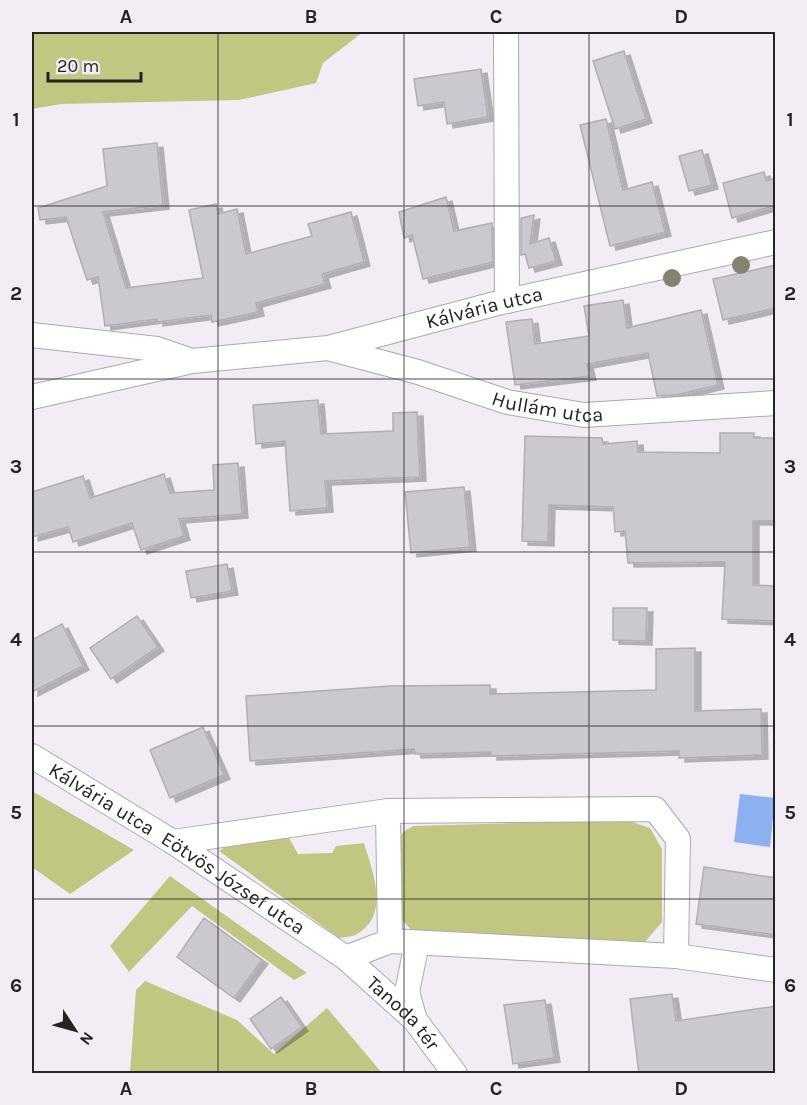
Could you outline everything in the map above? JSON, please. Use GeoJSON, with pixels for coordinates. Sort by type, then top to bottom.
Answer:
{"type":"FeatureCollection","features":[{"type":"Feature","properties":{"kind":"street"},"geometry":{"type":"LineString","coordinates":[[506,32],[507,301]]}},
{"type":"Feature","properties":{"kind":"street","name":"Kálvária utca"},"geometry":{"type":"LineString","coordinates":[[32,398],[192,361],[328,348],[507,301],[776,242]]}},
{"type":"Feature","properties":{"kind":"street","name":"Kálvária utca"},"geometry":{"type":"LineString","coordinates":[[32,335],[157,349],[192,361]]}},
{"type":"Feature","properties":{"kind":"street","name":"Hullám utca"},"geometry":{"type":"LineString","coordinates":[[328,348],[418,372],[507,402],[584,416],[776,403]]}},
{"type":"Feature","properties":{"kind":"street","name":"Kálvária utca"},"geometry":{"type":"LineString","coordinates":[[32,756],[173,842]]}},
{"type":"Feature","properties":{"kind":"street","name":"Eötvös József utca"},"geometry":{"type":"LineString","coordinates":[[173,842],[388,811],[656,808],[678,839],[676,956]]}},
{"type":"Feature","properties":{"kind":"street"},"geometry":{"type":"LineString","coordinates":[[388,811],[390,941]]}},
{"type":"Feature","properties":{"kind":"street","name":"Eötvös József utca"},"geometry":{"type":"LineString","coordinates":[[173,842],[346,958]]}},
{"type":"Feature","properties":{"kind":"street"},"geometry":{"type":"LineString","coordinates":[[346,958],[390,941],[676,956],[776,970]]}},
{"type":"Feature","properties":{"kind":"street"},"geometry":{"type":"LineString","coordinates":[[415,1020],[407,992],[417,943]]}},
{"type":"Feature","properties":{"kind":"street","name":"Tanoda tér"},"geometry":{"type":"LineString","coordinates":[[346,958],[415,1020],[455,1074]]}},
{"type":"Feature","properties":{"kind":"green space"},"geometry":{"type":"Polygon","coordinates":[[[32,32],[363,32],[323,63],[316,83],[239,100],[61,104],[32,109],[32,32]]]}},
{"type":"Feature","properties":{"kind":"green space"},"geometry":{"type":"Polygon","coordinates":[[[32,791],[134,850],[70,894],[32,867],[32,791]]]}},
{"type":"Feature","properties":{"kind":"green space"},"geometry":{"type":"Polygon","coordinates":[[[626,820],[650,828],[662,849],[662,922],[644,943],[412,931],[399,916],[398,844],[403,832],[413,826],[626,820]]]}},
{"type":"Feature","properties":{"kind":"green space"},"geometry":{"type":"Polygon","coordinates":[[[289,838],[298,854],[332,853],[336,846],[364,843],[376,892],[374,916],[367,926],[355,935],[339,938],[219,851],[234,841],[289,838]]]}},
{"type":"Feature","properties":{"kind":"green space"},"geometry":{"type":"Polygon","coordinates":[[[170,876],[307,973],[294,980],[192,906],[129,972],[110,946],[170,876]]]}},
{"type":"Feature","properties":{"kind":"green space"},"geometry":{"type":"Polygon","coordinates":[[[145,981],[237,1020],[274,1054],[327,1008],[382,1073],[130,1073],[136,990],[145,981]]]}},
{"type":"Feature","properties":{"kind":"water"},"geometry":{"type":"Polygon","coordinates":[[[740,794],[775,798],[770,847],[734,842],[740,794]]]}},
{"type":"Feature","properties":{"kind":"building"},"geometry":{"type":"Polygon","coordinates":[[[624,51],[646,119],[615,129],[593,61],[624,51]]]}},
{"type":"Feature","properties":{"kind":"building"},"geometry":{"type":"Polygon","coordinates":[[[481,69],[488,117],[447,124],[444,102],[418,106],[414,79],[481,69]]]}},
{"type":"Feature","properties":{"kind":"building"},"geometry":{"type":"Polygon","coordinates":[[[606,119],[623,190],[652,182],[665,232],[610,246],[580,125],[606,119]]]}},
{"type":"Feature","properties":{"kind":"building"},"geometry":{"type":"Polygon","coordinates":[[[157,143],[163,205],[103,212],[126,288],[203,278],[189,210],[216,204],[218,214],[237,209],[246,254],[312,236],[308,224],[351,212],[364,262],[322,274],[325,284],[256,303],[258,312],[212,322],[211,315],[105,326],[98,277],[87,280],[66,217],[40,220],[38,208],[107,186],[103,149],[157,143]]]}},
{"type":"Feature","properties":{"kind":"building"},"geometry":{"type":"Polygon","coordinates":[[[702,150],[712,185],[689,191],[679,156],[702,150]]]}},
{"type":"Feature","properties":{"kind":"building"},"geometry":{"type":"Polygon","coordinates":[[[764,172],[766,181],[776,178],[776,205],[732,218],[723,183],[764,172]]]}},
{"type":"Feature","properties":{"kind":"building"},"geometry":{"type":"Polygon","coordinates":[[[446,197],[454,231],[492,223],[493,262],[423,279],[412,235],[404,238],[399,212],[446,197]]]}},
{"type":"Feature","properties":{"kind":"building"},"geometry":{"type":"Polygon","coordinates":[[[534,215],[530,244],[549,238],[556,261],[529,268],[525,254],[521,255],[521,218],[534,215]]]}},
{"type":"Feature","properties":{"kind":"building"},"geometry":{"type":"Polygon","coordinates":[[[776,265],[776,308],[723,320],[713,279],[776,265]]]}},
{"type":"Feature","properties":{"kind":"building"},"geometry":{"type":"Polygon","coordinates":[[[623,300],[627,328],[701,310],[718,385],[676,395],[657,396],[648,353],[587,364],[590,376],[515,385],[506,322],[532,319],[535,344],[589,336],[584,306],[623,300]]]}},
{"type":"Feature","properties":{"kind":"building"},"geometry":{"type":"Polygon","coordinates":[[[318,400],[321,434],[393,431],[393,413],[417,412],[420,477],[325,481],[327,508],[290,511],[285,441],[256,444],[253,405],[318,400]]]}},
{"type":"Feature","properties":{"kind":"building"},"geometry":{"type":"Polygon","coordinates":[[[720,433],[754,433],[754,438],[776,438],[776,521],[753,521],[753,585],[776,586],[776,621],[722,619],[725,562],[628,563],[625,531],[615,532],[613,507],[549,505],[548,542],[522,541],[525,436],[602,438],[603,444],[637,441],[638,452],[720,453],[720,433]]]}},
{"type":"Feature","properties":{"kind":"building"},"geometry":{"type":"Polygon","coordinates":[[[238,463],[242,514],[179,519],[184,536],[141,550],[132,523],[73,542],[68,527],[32,537],[32,492],[83,476],[90,498],[164,474],[170,493],[214,490],[213,465],[238,463]]]}},
{"type":"Feature","properties":{"kind":"building"},"geometry":{"type":"Polygon","coordinates":[[[464,487],[470,547],[411,553],[405,492],[464,487]]]}},
{"type":"Feature","properties":{"kind":"building"},"geometry":{"type":"Polygon","coordinates":[[[227,564],[232,591],[191,598],[186,571],[227,564]]]}},
{"type":"Feature","properties":{"kind":"building"},"geometry":{"type":"Polygon","coordinates":[[[613,608],[647,608],[646,641],[613,640],[613,608]]]}},
{"type":"Feature","properties":{"kind":"building"},"geometry":{"type":"Polygon","coordinates":[[[137,616],[158,647],[111,679],[90,648],[137,616]]]}},
{"type":"Feature","properties":{"kind":"building"},"geometry":{"type":"Polygon","coordinates":[[[62,624],[83,666],[32,692],[32,640],[62,624]]]}},
{"type":"Feature","properties":{"kind":"building"},"geometry":{"type":"Polygon","coordinates":[[[695,648],[695,711],[761,709],[762,755],[679,758],[679,751],[491,756],[491,752],[415,754],[414,749],[250,761],[246,696],[390,686],[490,685],[490,694],[656,690],[656,649],[695,648]]]}},
{"type":"Feature","properties":{"kind":"building"},"geometry":{"type":"Polygon","coordinates":[[[203,727],[224,775],[170,798],[150,750],[203,727]]]}},
{"type":"Feature","properties":{"kind":"building"},"geometry":{"type":"Polygon","coordinates":[[[704,867],[776,878],[776,935],[696,924],[704,867]]]}},
{"type":"Feature","properties":{"kind":"building"},"geometry":{"type":"Polygon","coordinates":[[[204,918],[262,960],[234,998],[177,957],[204,918]]]}},
{"type":"Feature","properties":{"kind":"building"},"geometry":{"type":"Polygon","coordinates":[[[672,994],[676,1021],[776,1006],[776,1074],[639,1074],[630,999],[672,994]]]}},
{"type":"Feature","properties":{"kind":"building"},"geometry":{"type":"Polygon","coordinates":[[[281,997],[302,1027],[271,1049],[250,1019],[281,997]]]}},
{"type":"Feature","properties":{"kind":"building"},"geometry":{"type":"Polygon","coordinates":[[[545,1000],[554,1058],[513,1064],[504,1005],[545,1000]]]}}]}
